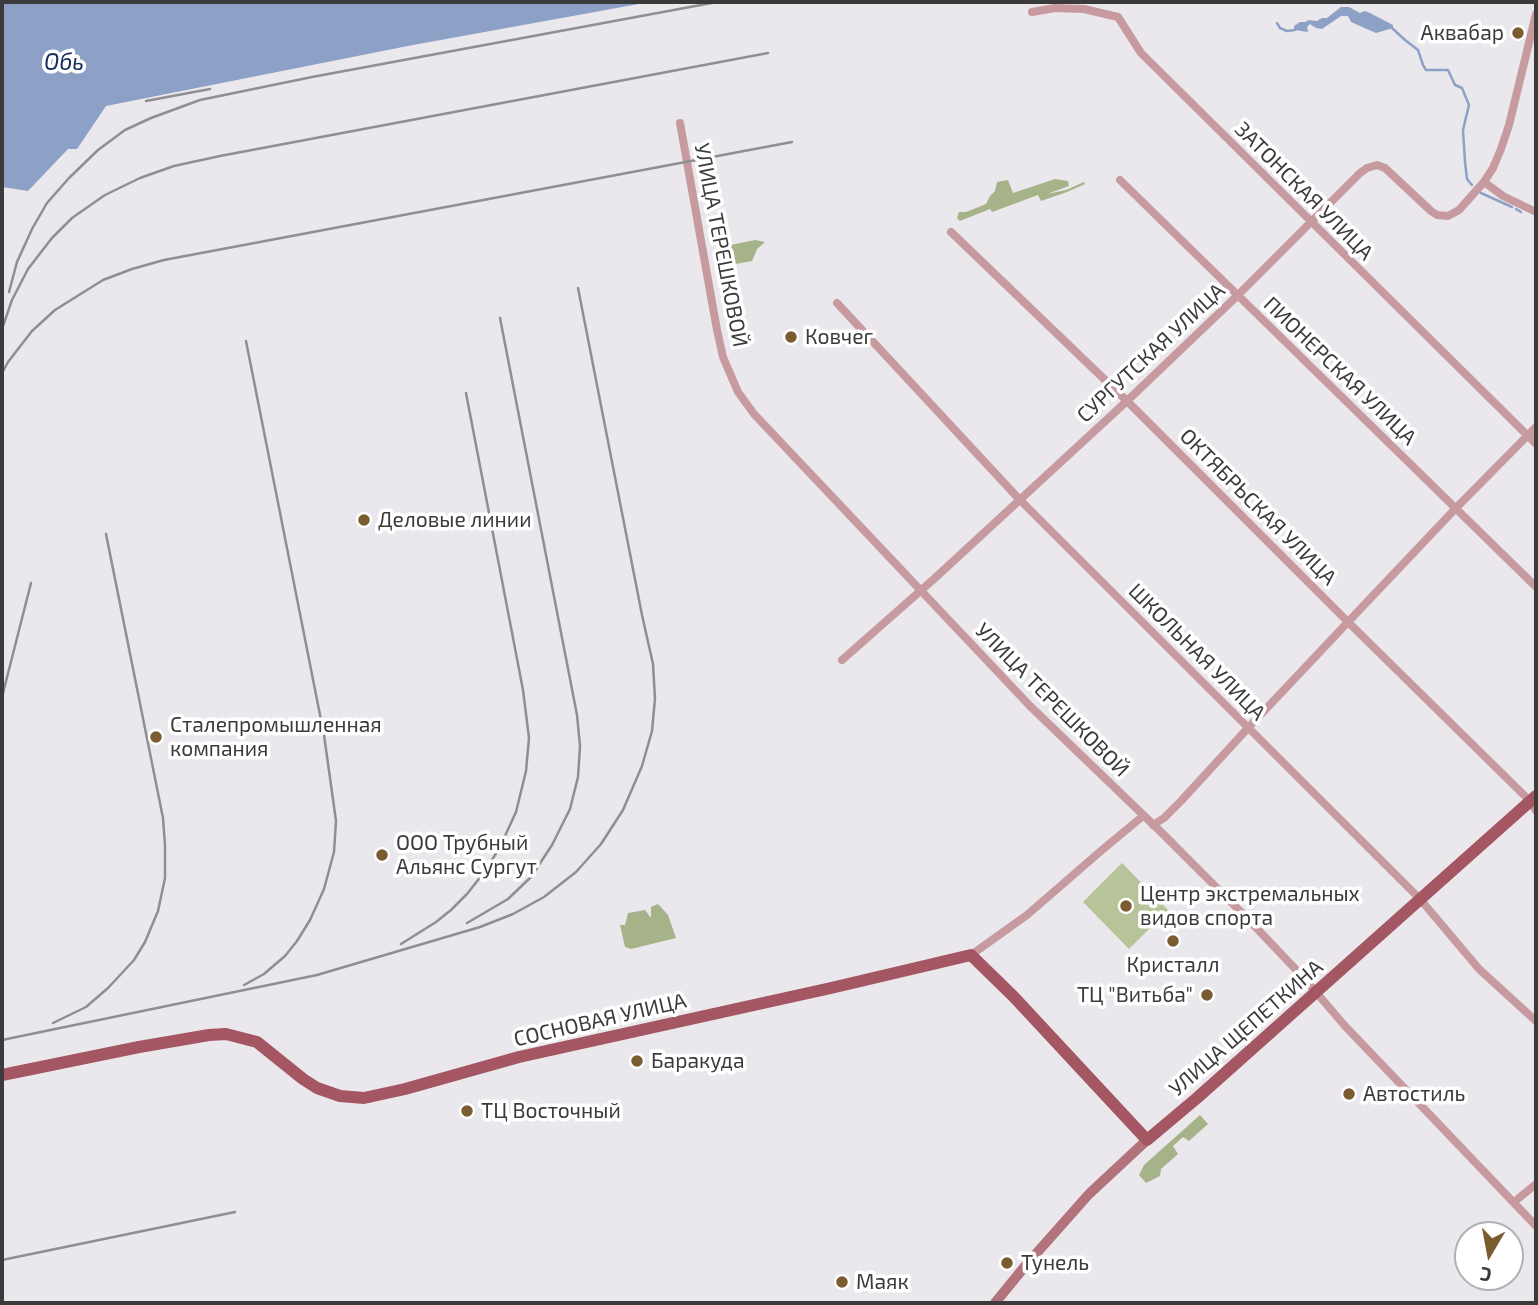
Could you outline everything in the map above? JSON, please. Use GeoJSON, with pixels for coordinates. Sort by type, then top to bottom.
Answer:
{"type":"FeatureCollection","features":[{"type":"Feature","properties":{"kind":"main road","name":"УЛИЦА ЩЕПЕТКИНА"},"geometry":{"type":"LineString","coordinates":[[995,1303],[1089,1194],[1147,1140],[1534,802]]}},
{"type":"Feature","properties":{"kind":"main road","name":"СОСНОВАЯ УЛИЦА"},"geometry":{"type":"LineString","coordinates":[[2,1075],[139,1047],[226,1034],[257,1042],[317,1088],[340,1096],[364,1098],[528,1055],[971,955]]}},
{"type":"Feature","properties":{"kind":"main road"},"geometry":{"type":"LineString","coordinates":[[971,955],[1147,1140]]}},
{"type":"Feature","properties":{"kind":"street","name":"ЗАТОНСКАЯ УЛИЦА"},"geometry":{"type":"LineString","coordinates":[[1032,12],[1055,8],[1084,9],[1118,17],[1141,53],[1536,444]]}},
{"type":"Feature","properties":{"kind":"street"},"geometry":{"type":"LineString","coordinates":[[1536,14],[1506,138],[1484,182],[1536,212]]}},
{"type":"Feature","properties":{"kind":"street","name":"УЛИЦА ТЕРЕШКОВОЙ"},"geometry":{"type":"LineString","coordinates":[[680,123],[717,330],[728,371],[738,392],[754,414],[1030,706],[1246,917],[1345,1026],[1536,1226]]}},
{"type":"Feature","properties":{"kind":"street","name":"СУРГУТСКАЯ УЛИЦА"},"geometry":{"type":"LineString","coordinates":[[842,660],[1127,401],[1367,167],[1377,164],[1385,168],[1437,215],[1448,216],[1459,210],[1484,182]]}},
{"type":"Feature","properties":{"kind":"street","name":"ПИОНЕРСКАЯ УЛИЦА"},"geometry":{"type":"LineString","coordinates":[[1120,180],[1536,587]]}},
{"type":"Feature","properties":{"kind":"street","name":"ОКТЯБРЬСКАЯ УЛИЦА"},"geometry":{"type":"LineString","coordinates":[[951,232],[1127,401],[1348,622],[1534,802]]}},
{"type":"Feature","properties":{"kind":"street","name":"ШКОЛЬНАЯ УЛИЦА"},"geometry":{"type":"LineString","coordinates":[[837,303],[1019,499],[1420,899],[1479,969],[1536,1021]]}},
{"type":"Feature","properties":{"kind":"street"},"geometry":{"type":"LineString","coordinates":[[1153,825],[1181,801],[1456,508],[1536,427]]}},
{"type":"Feature","properties":{"kind":"street"},"geometry":{"type":"LineString","coordinates":[[971,955],[1027,915],[1143,816]]}},
{"type":"Feature","properties":{"kind":"street"},"geometry":{"type":"LineString","coordinates":[[1514,1202],[1536,1184]]}},
{"type":"Feature","properties":{"kind":"green space"},"geometry":{"type":"Polygon","coordinates":[[[1055,179],[1068,181],[1069,186],[1047,194],[1084,182],[1085,184],[1041,201],[1038,195],[992,212],[990,209],[960,221],[957,218],[959,212],[986,204],[995,191],[997,182],[1008,180],[1013,193],[1055,179]]]}},
{"type":"Feature","properties":{"kind":"green space"},"geometry":{"type":"Polygon","coordinates":[[[755,240],[765,242],[757,249],[752,261],[730,265],[724,261],[725,246],[755,240]]]}},
{"type":"Feature","properties":{"kind":"green space","name":"Центр экстремальных видов спорта"},"geometry":{"type":"Polygon","coordinates":[[[1122,863],[1168,910],[1129,949],[1083,902],[1122,863]]]}},
{"type":"Feature","properties":{"kind":"green space"},"geometry":{"type":"Polygon","coordinates":[[[658,904],[668,915],[676,938],[631,949],[625,947],[620,925],[625,925],[628,913],[645,910],[651,918],[651,907],[658,904]]]}},
{"type":"Feature","properties":{"kind":"green space"},"geometry":{"type":"Polygon","coordinates":[[[1200,1115],[1208,1124],[1189,1141],[1183,1137],[1173,1146],[1178,1154],[1161,1169],[1160,1176],[1146,1183],[1139,1175],[1144,1165],[1200,1115]]]}},
{"type":"Feature","properties":{"kind":"water","name":"Обь"},"geometry":{"type":"Polygon","coordinates":[[[2,2],[650,2],[413,45],[106,106],[77,149],[68,149],[28,191],[2,187],[2,2]]]}},
{"type":"Feature","properties":{"kind":"water"},"geometry":{"type":"Polygon","coordinates":[[[1341,7],[1370,13],[1393,25],[1393,28],[1376,33],[1351,22],[1348,16],[1341,16],[1322,29],[1310,24],[1307,27],[1308,32],[1294,30],[1294,26],[1300,22],[1327,18],[1341,7]]]}},
{"type":"Feature","properties":{"kind":"waterway"},"geometry":{"type":"LineString","coordinates":[[1277,23],[1287,31],[1295,30]]}},
{"type":"Feature","properties":{"kind":"waterway"},"geometry":{"type":"LineString","coordinates":[[1392,28],[1418,50],[1426,70],[1448,70],[1455,85],[1462,88],[1469,105],[1463,130],[1467,179],[1472,185]]}},
{"type":"Feature","properties":{"kind":"waterway"},"geometry":{"type":"LineString","coordinates":[[1481,193],[1512,207]]}},
{"type":"Feature","properties":{"kind":"waterway"},"geometry":{"type":"LineString","coordinates":[[1516,209],[1521,212]]}},
{"type":"Feature","properties":{"kind":"railway"},"geometry":{"type":"LineString","coordinates":[[9,292],[17,262],[47,203],[98,150],[125,130],[151,118],[200,100],[312,77],[717,2]]}},
{"type":"Feature","properties":{"kind":"railway"},"geometry":{"type":"LineString","coordinates":[[2,329],[12,300],[28,269],[52,238],[72,218],[105,195],[140,178],[174,166],[220,156],[768,53]]}},
{"type":"Feature","properties":{"kind":"railway"},"geometry":{"type":"LineString","coordinates":[[146,101],[210,89]]}},
{"type":"Feature","properties":{"kind":"railway"},"geometry":{"type":"LineString","coordinates":[[2,373],[32,331],[55,310],[103,280],[132,269],[164,260],[792,142]]}},
{"type":"Feature","properties":{"kind":"railway"},"geometry":{"type":"LineString","coordinates":[[2,1040],[317,975],[480,927],[513,914],[544,897],[576,872],[601,844],[623,810],[642,766],[652,731],[655,699],[653,664],[578,288]]}},
{"type":"Feature","properties":{"kind":"railway"},"geometry":{"type":"LineString","coordinates":[[467,923],[508,899],[531,877],[552,845],[570,809],[578,777],[580,746],[577,715],[500,318]]}},
{"type":"Feature","properties":{"kind":"railway"},"geometry":{"type":"LineString","coordinates":[[244,985],[264,974],[285,956],[310,920],[324,889],[334,852],[336,821],[324,735],[246,341]]}},
{"type":"Feature","properties":{"kind":"railway"},"geometry":{"type":"LineString","coordinates":[[401,944],[451,910],[482,875],[499,849],[516,812],[526,771],[529,738],[523,690],[466,393]]}},
{"type":"Feature","properties":{"kind":"railway"},"geometry":{"type":"LineString","coordinates":[[53,1023],[86,1007],[134,960],[158,911],[165,878],[163,818],[106,534]]}},
{"type":"Feature","properties":{"kind":"railway"},"geometry":{"type":"LineString","coordinates":[[2,697],[31,583]]}},
{"type":"Feature","properties":{"kind":"railway"},"geometry":{"type":"LineString","coordinates":[[2,1260],[235,1212]]}},
{"type":"Feature","properties":{"kind":"place","name":"Аквабар"},"geometry":{"type":"Point","coordinates":[1518,33]}},
{"type":"Feature","properties":{"kind":"place","name":"Ковчег"},"geometry":{"type":"Point","coordinates":[791,337]}},
{"type":"Feature","properties":{"kind":"place","name":"Деловые линии"},"geometry":{"type":"Point","coordinates":[364,520]}},
{"type":"Feature","properties":{"kind":"place","name":"Сталепромышленная компания"},"geometry":{"type":"Point","coordinates":[156,737]}},
{"type":"Feature","properties":{"kind":"place","name":"ООО Трубный Альянс Сургут"},"geometry":{"type":"Point","coordinates":[382,855]}},
{"type":"Feature","properties":{"kind":"place","name":"Центр экстремальных видов спорта"},"geometry":{"type":"Point","coordinates":[1126,906]}},
{"type":"Feature","properties":{"kind":"place","name":"Кристалл"},"geometry":{"type":"Point","coordinates":[1173,941]}},
{"type":"Feature","properties":{"kind":"place","name":"ТЦ \"Витьба\""},"geometry":{"type":"Point","coordinates":[1207,995]}},
{"type":"Feature","properties":{"kind":"place","name":"Баракуда"},"geometry":{"type":"Point","coordinates":[637,1061]}},
{"type":"Feature","properties":{"kind":"place","name":"Автостиль"},"geometry":{"type":"Point","coordinates":[1349,1094]}},
{"type":"Feature","properties":{"kind":"place","name":"ТЦ Восточный"},"geometry":{"type":"Point","coordinates":[467,1111]}},
{"type":"Feature","properties":{"kind":"place","name":"Тунель"},"geometry":{"type":"Point","coordinates":[1007,1263]}},
{"type":"Feature","properties":{"kind":"place","name":"Маяк"},"geometry":{"type":"Point","coordinates":[842,1282]}}]}
